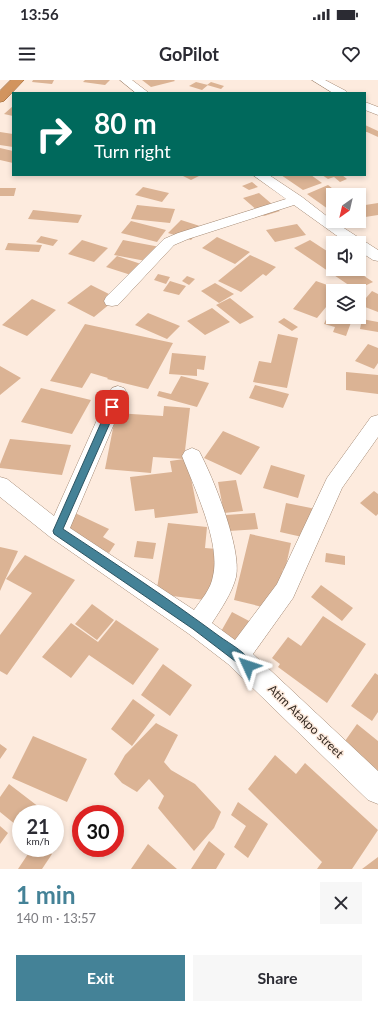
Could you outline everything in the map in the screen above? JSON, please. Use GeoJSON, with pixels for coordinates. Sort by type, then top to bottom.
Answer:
{"type":"FeatureCollection","features":[{"type":"Feature","properties":{"kind":"highway"},"geometry":{"type":"LineString","coordinates":[[0,98],[18,80]]}},
{"type":"Feature","properties":{"kind":"street"},"geometry":{"type":"LineString","coordinates":[[124,80],[142,92]]}},
{"type":"Feature","properties":{"kind":"street"},"geometry":{"type":"LineString","coordinates":[[317,80],[340,92]]}},
{"type":"Feature","properties":{"kind":"street"},"geometry":{"type":"LineString","coordinates":[[332,88],[344,80]]}},
{"type":"Feature","properties":{"kind":"street"},"geometry":{"type":"LineString","coordinates":[[366,106],[378,112]]}},
{"type":"Feature","properties":{"kind":"street"},"geometry":{"type":"LineString","coordinates":[[261,176],[347,236]]}},
{"type":"Feature","properties":{"kind":"street"},"geometry":{"type":"LineString","coordinates":[[112,301],[169,242],[183,236],[297,200]]}},
{"type":"Feature","properties":{"kind":"street"},"geometry":{"type":"LineString","coordinates":[[366,250],[378,258]]}},
{"type":"Feature","properties":{"kind":"street"},"geometry":{"type":"LineString","coordinates":[[58,531],[118,393]]}},
{"type":"Feature","properties":{"kind":"street"},"geometry":{"type":"LineString","coordinates":[[237,656],[285,591],[334,484],[378,422]]}},
{"type":"Feature","properties":{"kind":"street"},"geometry":{"type":"LineString","coordinates":[[192,456],[224,541],[225,574],[222,584],[197,626]]}},
{"type":"Feature","properties":{"kind":"street","name":"Atim Atakpo street"},"geometry":{"type":"LineString","coordinates":[[0,485],[58,531],[197,626],[237,656],[378,790]]}},
{"type":"Feature","properties":{"kind":"building"},"geometry":{"type":"Polygon","coordinates":[[[33,80],[54,80],[52,84],[32,82],[33,80]]]}},
{"type":"Feature","properties":{"kind":"building"},"geometry":{"type":"Polygon","coordinates":[[[85,80],[110,80],[105,85],[83,82],[85,80]]]}},
{"type":"Feature","properties":{"kind":"building"},"geometry":{"type":"Polygon","coordinates":[[[142,80],[174,80],[175,81],[151,87],[142,80]]]}},
{"type":"Feature","properties":{"kind":"building"},"geometry":{"type":"Polygon","coordinates":[[[196,82],[208,85],[202,90],[189,86],[196,82]]]}},
{"type":"Feature","properties":{"kind":"building"},"geometry":{"type":"Polygon","coordinates":[[[211,82],[224,86],[221,89],[207,85],[211,82]]]}},
{"type":"Feature","properties":{"kind":"building"},"geometry":{"type":"Polygon","coordinates":[[[12,107],[12,116],[4,114],[12,107]]]}},
{"type":"Feature","properties":{"kind":"building"},"geometry":{"type":"Polygon","coordinates":[[[366,125],[378,131],[378,137],[367,132],[366,125]]]}},
{"type":"Feature","properties":{"kind":"building"},"geometry":{"type":"Polygon","coordinates":[[[0,132],[12,134],[12,147],[0,145],[0,132]]]}},
{"type":"Feature","properties":{"kind":"building"},"geometry":{"type":"Polygon","coordinates":[[[0,148],[12,151],[12,163],[0,160],[0,148]]]}},
{"type":"Feature","properties":{"kind":"building"},"geometry":{"type":"Polygon","coordinates":[[[183,176],[199,176],[191,180],[183,176]]]}},
{"type":"Feature","properties":{"kind":"building"},"geometry":{"type":"Polygon","coordinates":[[[282,176],[312,176],[322,183],[303,190],[282,176]]]}},
{"type":"Feature","properties":{"kind":"building"},"geometry":{"type":"Polygon","coordinates":[[[324,176],[343,176],[347,179],[340,182],[334,177],[328,179],[324,176]]]}},
{"type":"Feature","properties":{"kind":"building"},"geometry":{"type":"Polygon","coordinates":[[[252,182],[258,187],[249,190],[242,186],[252,182]]]}},
{"type":"Feature","properties":{"kind":"building"},"geometry":{"type":"Polygon","coordinates":[[[328,185],[332,188],[326,188],[326,208],[307,194],[328,185]]]}},
{"type":"Feature","properties":{"kind":"building"},"geometry":{"type":"Polygon","coordinates":[[[143,187],[169,193],[162,202],[135,195],[143,187]]]}},
{"type":"Feature","properties":{"kind":"building"},"geometry":{"type":"Polygon","coordinates":[[[0,188],[16,188],[14,196],[0,196],[0,188]]]}},
{"type":"Feature","properties":{"kind":"building"},"geometry":{"type":"Polygon","coordinates":[[[259,193],[280,211],[264,216],[243,198],[259,193]]]}},
{"type":"Feature","properties":{"kind":"building"},"geometry":{"type":"Polygon","coordinates":[[[378,203],[378,215],[366,217],[366,205],[378,203]]]}},
{"type":"Feature","properties":{"kind":"building"},"geometry":{"type":"Polygon","coordinates":[[[137,205],[175,209],[170,223],[131,219],[137,205]]]}},
{"type":"Feature","properties":{"kind":"building"},"geometry":{"type":"Polygon","coordinates":[[[33,210],[82,215],[78,223],[28,219],[33,210]]]}},
{"type":"Feature","properties":{"kind":"building"},"geometry":{"type":"Polygon","coordinates":[[[181,220],[203,227],[191,240],[168,233],[181,220]]]}},
{"type":"Feature","properties":{"kind":"building"},"geometry":{"type":"Polygon","coordinates":[[[131,221],[166,230],[157,242],[121,233],[131,221]]]}},
{"type":"Feature","properties":{"kind":"building"},"geometry":{"type":"Polygon","coordinates":[[[297,224],[306,235],[275,242],[266,230],[297,224]]]}},
{"type":"Feature","properties":{"kind":"building"},"geometry":{"type":"Polygon","coordinates":[[[41,236],[58,240],[53,246],[36,242],[41,236]]]}},
{"type":"Feature","properties":{"kind":"building"},"geometry":{"type":"Polygon","coordinates":[[[217,237],[250,252],[235,264],[202,248],[217,237]]]}},
{"type":"Feature","properties":{"kind":"building"},"geometry":{"type":"Polygon","coordinates":[[[82,240],[108,248],[94,262],[68,254],[82,240]]]}},
{"type":"Feature","properties":{"kind":"building"},"geometry":{"type":"Polygon","coordinates":[[[123,240],[160,247],[151,262],[114,255],[123,240]]]}},
{"type":"Feature","properties":{"kind":"building"},"geometry":{"type":"Polygon","coordinates":[[[310,240],[326,250],[326,270],[294,248],[310,240]]]}},
{"type":"Feature","properties":{"kind":"building"},"geometry":{"type":"Polygon","coordinates":[[[8,243],[42,245],[39,252],[5,250],[8,243]]]}},
{"type":"Feature","properties":{"kind":"building"},"geometry":{"type":"Polygon","coordinates":[[[250,255],[276,267],[266,276],[263,274],[241,292],[218,281],[250,255]]]}},
{"type":"Feature","properties":{"kind":"building"},"geometry":{"type":"Polygon","coordinates":[[[117,256],[144,265],[134,276],[106,267],[117,256]]]}},
{"type":"Feature","properties":{"kind":"building"},"geometry":{"type":"Polygon","coordinates":[[[158,274],[170,277],[166,284],[154,280],[158,274]]]}},
{"type":"Feature","properties":{"kind":"building"},"geometry":{"type":"Polygon","coordinates":[[[187,276],[195,279],[189,285],[182,281],[187,276]]]}},
{"type":"Feature","properties":{"kind":"building"},"geometry":{"type":"Polygon","coordinates":[[[335,276],[364,276],[373,282],[366,285],[366,284],[347,284],[335,276]]]}},
{"type":"Feature","properties":{"kind":"building"},"geometry":{"type":"Polygon","coordinates":[[[170,281],[186,286],[179,295],[163,291],[170,281]]]}},
{"type":"Feature","properties":{"kind":"building"},"geometry":{"type":"Polygon","coordinates":[[[316,281],[326,285],[326,307],[317,318],[293,309],[316,281]]]}},
{"type":"Feature","properties":{"kind":"building"},"geometry":{"type":"Polygon","coordinates":[[[215,283],[234,294],[219,303],[201,291],[215,283]]]}},
{"type":"Feature","properties":{"kind":"building"},"geometry":{"type":"Polygon","coordinates":[[[91,285],[117,298],[94,317],[67,303],[91,285]]]}},
{"type":"Feature","properties":{"kind":"building"},"geometry":{"type":"Polygon","coordinates":[[[372,291],[378,294],[378,312],[366,307],[366,298],[372,291]]]}},
{"type":"Feature","properties":{"kind":"building"},"geometry":{"type":"Polygon","coordinates":[[[230,298],[254,317],[240,324],[216,305],[230,298]]]}},
{"type":"Feature","properties":{"kind":"building"},"geometry":{"type":"Polygon","coordinates":[[[32,299],[56,310],[27,336],[2,325],[32,299]]]}},
{"type":"Feature","properties":{"kind":"building"},"geometry":{"type":"Polygon","coordinates":[[[212,308],[230,322],[205,335],[187,321],[212,308]]]}},
{"type":"Feature","properties":{"kind":"building"},"geometry":{"type":"Polygon","coordinates":[[[148,313],[180,326],[167,339],[135,325],[148,313]]]}},
{"type":"Feature","properties":{"kind":"building"},"geometry":{"type":"Polygon","coordinates":[[[284,318],[298,327],[292,331],[278,322],[284,318]]]}},
{"type":"Feature","properties":{"kind":"building"},"geometry":{"type":"Polygon","coordinates":[[[326,319],[326,324],[350,324],[346,336],[333,332],[335,327],[324,324],[326,319]]]}},
{"type":"Feature","properties":{"kind":"building"},"geometry":{"type":"Polygon","coordinates":[[[366,320],[378,322],[378,332],[360,329],[361,324],[366,324],[366,320]]]}},
{"type":"Feature","properties":{"kind":"building"},"geometry":{"type":"Polygon","coordinates":[[[85,324],[173,343],[148,389],[107,379],[108,378],[91,373],[82,388],[50,381],[85,324]]]}},
{"type":"Feature","properties":{"kind":"building"},"geometry":{"type":"Polygon","coordinates":[[[278,334],[298,338],[287,388],[253,382],[259,361],[271,363],[278,334]]]}},
{"type":"Feature","properties":{"kind":"building"},"geometry":{"type":"Polygon","coordinates":[[[368,344],[378,348],[378,363],[374,369],[355,361],[368,344]]]}},
{"type":"Feature","properties":{"kind":"building"},"geometry":{"type":"Polygon","coordinates":[[[172,353],[206,356],[204,370],[197,369],[197,376],[169,374],[172,353]]]}},
{"type":"Feature","properties":{"kind":"building"},"geometry":{"type":"Polygon","coordinates":[[[0,366],[21,378],[0,395],[0,366]]]}},
{"type":"Feature","properties":{"kind":"building"},"geometry":{"type":"Polygon","coordinates":[[[346,372],[378,375],[378,394],[346,390],[346,372]]]}},
{"type":"Feature","properties":{"kind":"building"},"geometry":{"type":"Polygon","coordinates":[[[181,376],[209,383],[197,407],[157,396],[159,391],[171,394],[181,376]]]}},
{"type":"Feature","properties":{"kind":"building"},"geometry":{"type":"Polygon","coordinates":[[[255,385],[289,394],[283,408],[249,398],[255,385]]]}},
{"type":"Feature","properties":{"kind":"building"},"geometry":{"type":"Polygon","coordinates":[[[41,388],[91,400],[72,434],[21,422],[41,388]]]}},
{"type":"Feature","properties":{"kind":"building"},"geometry":{"type":"Polygon","coordinates":[[[164,406],[190,408],[184,459],[153,457],[151,473],[105,469],[116,413],[163,416],[164,406]]]}},
{"type":"Feature","properties":{"kind":"building"},"geometry":{"type":"Polygon","coordinates":[[[223,431],[260,447],[241,475],[204,458],[223,431]]]}},
{"type":"Feature","properties":{"kind":"building"},"geometry":{"type":"Polygon","coordinates":[[[10,439],[71,445],[62,475],[0,468],[0,464],[10,439]]]}},
{"type":"Feature","properties":{"kind":"building"},"geometry":{"type":"Polygon","coordinates":[[[187,458],[198,513],[155,518],[154,509],[135,511],[130,477],[172,472],[170,461],[187,458]]]}},
{"type":"Feature","properties":{"kind":"building"},"geometry":{"type":"Polygon","coordinates":[[[271,465],[305,475],[298,498],[263,488],[271,465]]]}},
{"type":"Feature","properties":{"kind":"building"},"geometry":{"type":"Polygon","coordinates":[[[236,480],[243,511],[224,513],[218,482],[236,480]]]}},
{"type":"Feature","properties":{"kind":"building"},"geometry":{"type":"Polygon","coordinates":[[[374,491],[378,494],[378,514],[376,516],[360,503],[374,491]]]}},
{"type":"Feature","properties":{"kind":"building"},"geometry":{"type":"Polygon","coordinates":[[[286,503],[316,509],[311,539],[280,532],[286,503]]]}},
{"type":"Feature","properties":{"kind":"building"},"geometry":{"type":"Polygon","coordinates":[[[75,513],[109,529],[103,537],[115,544],[109,553],[63,530],[75,513]]]}},
{"type":"Feature","properties":{"kind":"building"},"geometry":{"type":"Polygon","coordinates":[[[255,513],[258,529],[229,531],[226,515],[255,513]]]}},
{"type":"Feature","properties":{"kind":"building"},"geometry":{"type":"Polygon","coordinates":[[[168,523],[207,527],[205,548],[217,549],[210,613],[205,600],[156,594],[168,523]]]}},
{"type":"Feature","properties":{"kind":"building"},"geometry":{"type":"Polygon","coordinates":[[[250,534],[291,543],[285,570],[283,569],[275,610],[234,600],[250,534]]]}},
{"type":"Feature","properties":{"kind":"building"},"geometry":{"type":"Polygon","coordinates":[[[137,541],[156,543],[153,559],[134,557],[137,541]]]}},
{"type":"Feature","properties":{"kind":"building"},"geometry":{"type":"Polygon","coordinates":[[[0,547],[18,551],[0,591],[0,547]]]}},
{"type":"Feature","properties":{"kind":"building"},"geometry":{"type":"Polygon","coordinates":[[[326,553],[345,556],[345,565],[325,562],[326,553]]]}},
{"type":"Feature","properties":{"kind":"building"},"geometry":{"type":"Polygon","coordinates":[[[25,555],[75,580],[7,675],[0,671],[0,635],[32,593],[6,579],[25,555]]]}},
{"type":"Feature","properties":{"kind":"building"},"geometry":{"type":"Polygon","coordinates":[[[321,585],[353,608],[342,621],[311,597],[321,585]]]}},
{"type":"Feature","properties":{"kind":"building"},"geometry":{"type":"Polygon","coordinates":[[[92,604],[114,620],[97,640],[75,624],[92,604]]]}},
{"type":"Feature","properties":{"kind":"building"},"geometry":{"type":"Polygon","coordinates":[[[232,612],[251,622],[238,645],[219,635],[232,612]]]}},
{"type":"Feature","properties":{"kind":"building"},"geometry":{"type":"Polygon","coordinates":[[[323,616],[366,644],[327,703],[278,667],[280,664],[272,658],[288,637],[301,646],[323,616]]]}},
{"type":"Feature","properties":{"kind":"building"},"geometry":{"type":"Polygon","coordinates":[[[116,620],[159,649],[133,685],[89,655],[71,678],[42,657],[71,623],[98,642],[116,620]]]}},
{"type":"Feature","properties":{"kind":"building"},"geometry":{"type":"Polygon","coordinates":[[[163,664],[192,685],[170,716],[141,695],[163,664]]]}},
{"type":"Feature","properties":{"kind":"building"},"geometry":{"type":"Polygon","coordinates":[[[375,673],[378,675],[378,712],[372,721],[351,706],[375,673]]]}},
{"type":"Feature","properties":{"kind":"building"},"geometry":{"type":"Polygon","coordinates":[[[133,699],[155,715],[132,746],[111,729],[133,699]]]}},
{"type":"Feature","properties":{"kind":"building"},"geometry":{"type":"Polygon","coordinates":[[[156,723],[178,735],[164,762],[171,770],[195,784],[221,812],[214,828],[194,851],[158,808],[164,796],[149,779],[137,792],[122,783],[114,774],[125,755],[156,723]]]}},
{"type":"Feature","properties":{"kind":"building"},"geometry":{"type":"Polygon","coordinates":[[[357,724],[378,741],[378,780],[340,748],[357,724]]]}},
{"type":"Feature","properties":{"kind":"building"},"geometry":{"type":"Polygon","coordinates":[[[33,736],[87,759],[67,802],[12,778],[33,736]]]}},
{"type":"Feature","properties":{"kind":"building"},"geometry":{"type":"Polygon","coordinates":[[[0,744],[7,749],[0,759],[0,744]]]}},
{"type":"Feature","properties":{"kind":"building"},"geometry":{"type":"Polygon","coordinates":[[[275,755],[296,774],[305,763],[378,830],[352,869],[317,869],[322,862],[248,789],[275,755]]]}},
{"type":"Feature","properties":{"kind":"building"},"geometry":{"type":"Polygon","coordinates":[[[9,784],[36,805],[12,805],[12,822],[0,812],[0,797],[9,784]]]}},
{"type":"Feature","properties":{"kind":"building"},"geometry":{"type":"Polygon","coordinates":[[[238,802],[268,824],[248,858],[234,847],[246,826],[231,815],[238,802]]]}},
{"type":"Feature","properties":{"kind":"building"},"geometry":{"type":"Polygon","coordinates":[[[0,826],[8,833],[0,844],[0,826]]]}},
{"type":"Feature","properties":{"kind":"building"},"geometry":{"type":"Polygon","coordinates":[[[209,841],[225,854],[216,869],[191,869],[209,841]]]}},
{"type":"Feature","properties":{"kind":"building"},"geometry":{"type":"Polygon","coordinates":[[[148,844],[177,869],[131,869],[148,844]]]}},
{"type":"Feature","properties":{"kind":"building"},"geometry":{"type":"Polygon","coordinates":[[[26,857],[50,857],[42,869],[18,869],[26,857]]]}},
{"type":"Feature","properties":{"kind":"building"},"geometry":{"type":"Polygon","coordinates":[[[378,857],[378,869],[362,869],[378,857]]]}},
{"type":"Feature","properties":{"kind":"route"},"geometry":{"type":"LineString","coordinates":[[112,407],[58,531],[197,626],[248,666]]}}]}
